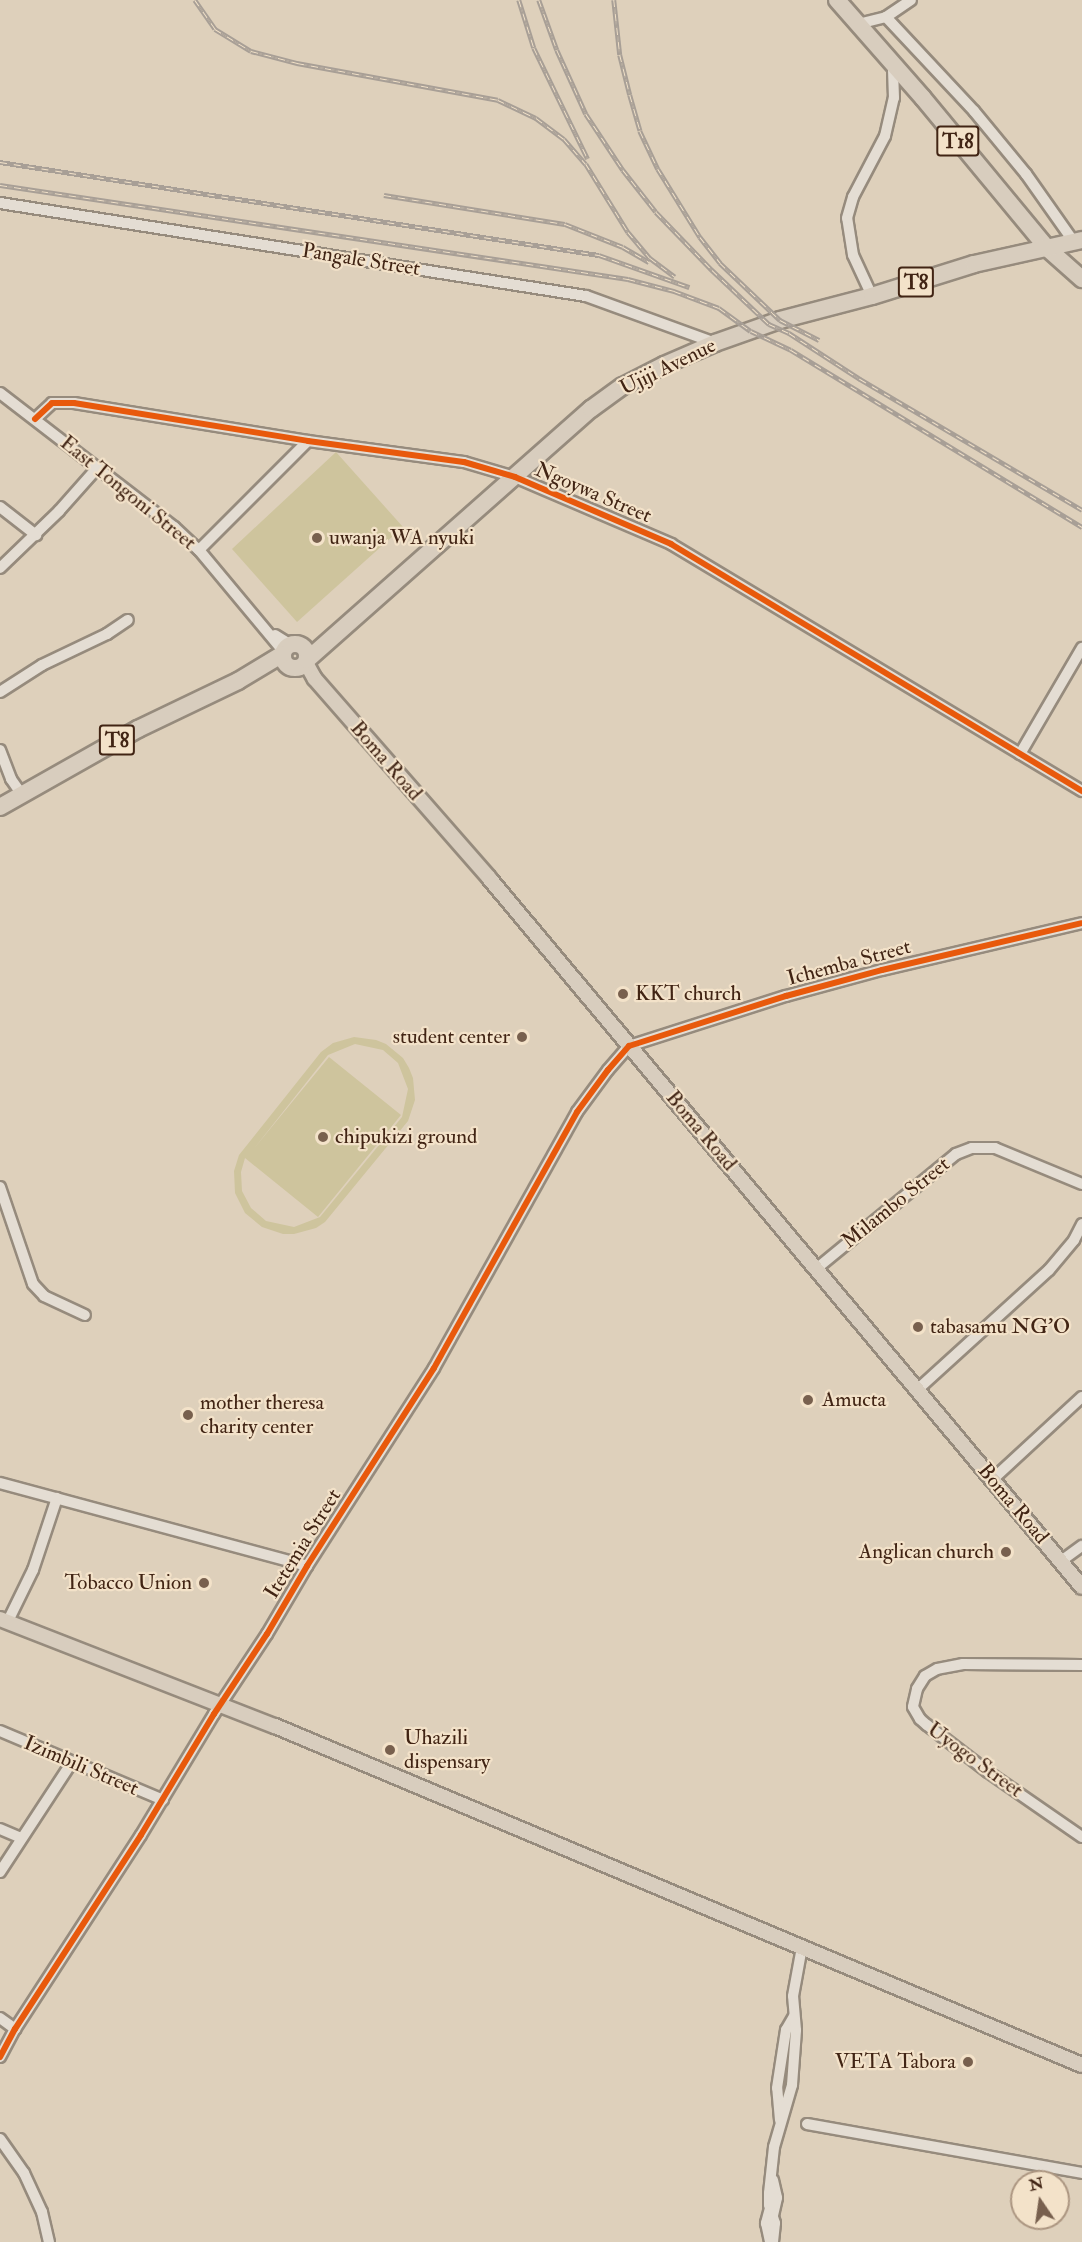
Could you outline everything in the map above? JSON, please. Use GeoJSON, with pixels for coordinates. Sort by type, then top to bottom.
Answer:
{"type":"FeatureCollection","features":[{"type":"Feature","properties":{"kind":"highway","name":"T18"},"geometry":{"type":"LineString","coordinates":[[837,0],[892,66],[923,98],[1047,248],[1082,279]]}},
{"type":"Feature","properties":{"kind":"highway","name":"Ujiji Avenue"},"geometry":{"type":"LineString","coordinates":[[294,657],[331,638],[591,408],[623,386],[714,343],[780,320],[872,296],[974,264],[1078,241]]}},
{"type":"Feature","properties":{"kind":"highway","name":"T8"},"geometry":{"type":"LineString","coordinates":[[0,807],[138,729],[294,657]]}},
{"type":"Feature","properties":{"kind":"main road","name":"Boma Road"},"geometry":{"type":"LineString","coordinates":[[294,657],[489,878],[1082,1587]]}},
{"type":"Feature","properties":{"kind":"main road"},"geometry":{"type":"LineString","coordinates":[[2,1621],[221,1706],[1082,2065]]}},
{"type":"Feature","properties":{"kind":"street"},"geometry":{"type":"LineString","coordinates":[[858,24],[886,17],[911,0]]}},
{"type":"Feature","properties":{"kind":"street"},"geometry":{"type":"LineString","coordinates":[[886,17],[974,111],[1078,241]]}},
{"type":"Feature","properties":{"kind":"street"},"geometry":{"type":"LineString","coordinates":[[872,296],[853,255],[847,218],[853,198],[885,136],[894,98],[892,66]]}},
{"type":"Feature","properties":{"kind":"street","name":"Pangale Street"},"geometry":{"type":"LineString","coordinates":[[0,203],[586,296],[714,343]]}},
{"type":"Feature","properties":{"kind":"street","name":"East Tongoni Street"},"geometry":{"type":"LineString","coordinates":[[0,393],[98,467],[199,550],[294,657]]}},
{"type":"Feature","properties":{"kind":"street","name":"Ngoywa Street"},"geometry":{"type":"LineString","coordinates":[[35,419],[52,403],[60,402],[308,441],[464,462],[515,477],[670,544],[1082,791]]}},
{"type":"Feature","properties":{"kind":"street"},"geometry":{"type":"LineString","coordinates":[[199,550],[308,441]]}},
{"type":"Feature","properties":{"kind":"street"},"geometry":{"type":"LineString","coordinates":[[0,568],[36,535],[98,467]]}},
{"type":"Feature","properties":{"kind":"street"},"geometry":{"type":"LineString","coordinates":[[0,507],[36,535]]}},
{"type":"Feature","properties":{"kind":"street"},"geometry":{"type":"LineString","coordinates":[[0,692],[42,665],[107,634],[128,620]]}},
{"type":"Feature","properties":{"kind":"street"},"geometry":{"type":"LineString","coordinates":[[1020,754],[1082,648]]}},
{"type":"Feature","properties":{"kind":"street"},"geometry":{"type":"LineString","coordinates":[[0,750],[11,779],[21,795]]}},
{"type":"Feature","properties":{"kind":"street","name":"Ichemba Street"},"geometry":{"type":"LineString","coordinates":[[629,1046],[786,996],[882,970],[1082,923]]}},
{"type":"Feature","properties":{"kind":"street","name":"Itetemia Street"},"geometry":{"type":"LineString","coordinates":[[0,2057],[15,2029],[163,1800],[307,1566],[434,1368],[577,1112],[629,1046]]}},
{"type":"Feature","properties":{"kind":"street","name":"Milambo Street"},"geometry":{"type":"LineString","coordinates":[[816,1269],[956,1154],[972,1148],[995,1148],[1082,1184]]}},
{"type":"Feature","properties":{"kind":"street"},"geometry":{"type":"LineString","coordinates":[[0,1186],[33,1284],[44,1296],[85,1314]]}},
{"type":"Feature","properties":{"kind":"street"},"geometry":{"type":"LineString","coordinates":[[917,1390],[1049,1270],[1074,1240],[1082,1224]]}},
{"type":"Feature","properties":{"kind":"street"},"geometry":{"type":"LineString","coordinates":[[993,1479],[1082,1397]]}},
{"type":"Feature","properties":{"kind":"street"},"geometry":{"type":"LineString","coordinates":[[0,1483],[307,1566]]}},
{"type":"Feature","properties":{"kind":"street"},"geometry":{"type":"LineString","coordinates":[[2,1621],[33,1569],[57,1498]]}},
{"type":"Feature","properties":{"kind":"street"},"geometry":{"type":"LineString","coordinates":[[1061,1561],[1082,1546]]}},
{"type":"Feature","properties":{"kind":"street","name":"Uyogo Street"},"geometry":{"type":"LineString","coordinates":[[1082,1665],[963,1664],[937,1669],[925,1676],[917,1689],[913,1707],[920,1719],[927,1725],[1082,1837]]}},
{"type":"Feature","properties":{"kind":"street","name":"Izimbili Street"},"geometry":{"type":"LineString","coordinates":[[0,1731],[163,1800]]}},
{"type":"Feature","properties":{"kind":"street"},"geometry":{"type":"LineString","coordinates":[[0,1872],[72,1762]]}},
{"type":"Feature","properties":{"kind":"street"},"geometry":{"type":"LineString","coordinates":[[0,1829],[21,1838]]}},
{"type":"Feature","properties":{"kind":"street"},"geometry":{"type":"LineString","coordinates":[[772,2242],[766,2223],[772,2211],[771,2177],[774,2147],[792,2085],[796,2030],[794,1985],[802,1947]]}},
{"type":"Feature","properties":{"kind":"street"},"geometry":{"type":"LineString","coordinates":[[0,2018],[15,2029]]}},
{"type":"Feature","properties":{"kind":"street"},"geometry":{"type":"LineString","coordinates":[[807,2124],[1082,2173]]}},
{"type":"Feature","properties":{"kind":"street"},"geometry":{"type":"LineString","coordinates":[[0,2139],[24,2173],[42,2212],[49,2242]]}},
{"type":"Feature","properties":{"kind":"shaded area","name":"uwanja WA nyuki"},"geometry":{"type":"Polygon","coordinates":[[[336,452],[403,527],[297,622],[232,549],[336,452]]]}},
{"type":"Feature","properties":{"kind":"shaded area","name":"chipukizi ground"},"geometry":{"type":"Polygon","coordinates":[[[354,1037],[386,1044],[403,1058],[409,1068],[413,1078],[415,1100],[408,1121],[325,1222],[316,1228],[294,1234],[283,1234],[262,1227],[245,1213],[235,1193],[234,1171],[239,1155],[321,1052],[333,1043],[354,1037]],[[355,1044],[328,1055],[252,1151],[329,1057],[401,1115],[318,1217],[245,1158],[241,1172],[242,1191],[251,1208],[266,1221],[294,1227],[320,1217],[402,1117],[408,1089],[398,1063],[383,1050],[355,1044]]]}},
{"type":"Feature","properties":{"kind":"railway"},"geometry":{"type":"LineString","coordinates":[[195,0],[215,29],[251,51],[297,63],[498,100],[536,118],[564,139],[586,164],[628,232],[650,258],[675,277]]}},
{"type":"Feature","properties":{"kind":"railway"},"geometry":{"type":"LineString","coordinates":[[519,0],[534,48],[588,159]]}},
{"type":"Feature","properties":{"kind":"railway"},"geometry":{"type":"LineString","coordinates":[[539,0],[557,50],[586,114],[623,170],[656,212],[769,324],[789,333],[860,379],[1082,510]]}},
{"type":"Feature","properties":{"kind":"railway"},"geometry":{"type":"LineString","coordinates":[[614,0],[620,55],[630,95],[640,131],[658,169],[700,237],[720,263],[780,320],[819,340]]}},
{"type":"Feature","properties":{"kind":"railway"},"geometry":{"type":"LineString","coordinates":[[0,162],[599,255],[689,287]]}},
{"type":"Feature","properties":{"kind":"railway"},"geometry":{"type":"LineString","coordinates":[[0,185],[628,279],[674,291],[719,308],[751,331],[791,350],[1082,527]]}},
{"type":"Feature","properties":{"kind":"railway"},"geometry":{"type":"LineString","coordinates":[[384,195],[565,224],[623,247],[649,262]]}},
{"type":"Feature","properties":{"kind":"cycle path"},"geometry":{"type":"LineString","coordinates":[[35,419],[52,403],[74,403],[308,441],[464,462],[515,477],[671,544],[1082,791]]}},
{"type":"Feature","properties":{"kind":"cycle path"},"geometry":{"type":"LineString","coordinates":[[0,2057],[15,2029],[141,1835],[214,1714],[434,1368],[577,1112],[629,1046],[786,996],[882,970],[1082,923]]}},
{"type":"Feature","properties":{"kind":"place","name":"uwanja WA nyuki"},"geometry":{"type":"Point","coordinates":[317,538]}},
{"type":"Feature","properties":{"kind":"place","name":"KKT church"},"geometry":{"type":"Point","coordinates":[623,994]}},
{"type":"Feature","properties":{"kind":"place","name":"student center"},"geometry":{"type":"Point","coordinates":[522,1037]}},
{"type":"Feature","properties":{"kind":"place","name":"chipukizi ground"},"geometry":{"type":"Point","coordinates":[323,1137]}},
{"type":"Feature","properties":{"kind":"place","name":"tabasamu NG'O"},"geometry":{"type":"Point","coordinates":[918,1327]}},
{"type":"Feature","properties":{"kind":"place","name":"Amucta"},"geometry":{"type":"Point","coordinates":[808,1400]}},
{"type":"Feature","properties":{"kind":"place","name":"mother theresa charity center"},"geometry":{"type":"Point","coordinates":[188,1415]}},
{"type":"Feature","properties":{"kind":"place","name":"Anglican church"},"geometry":{"type":"Point","coordinates":[1006,1552]}},
{"type":"Feature","properties":{"kind":"place","name":"Tobacco Union"},"geometry":{"type":"Point","coordinates":[204,1583]}},
{"type":"Feature","properties":{"kind":"place","name":"Uhazili dispensary"},"geometry":{"type":"Point","coordinates":[390,1750]}},
{"type":"Feature","properties":{"kind":"place","name":"VETA Tabora"},"geometry":{"type":"Point","coordinates":[968,2062]}}]}
